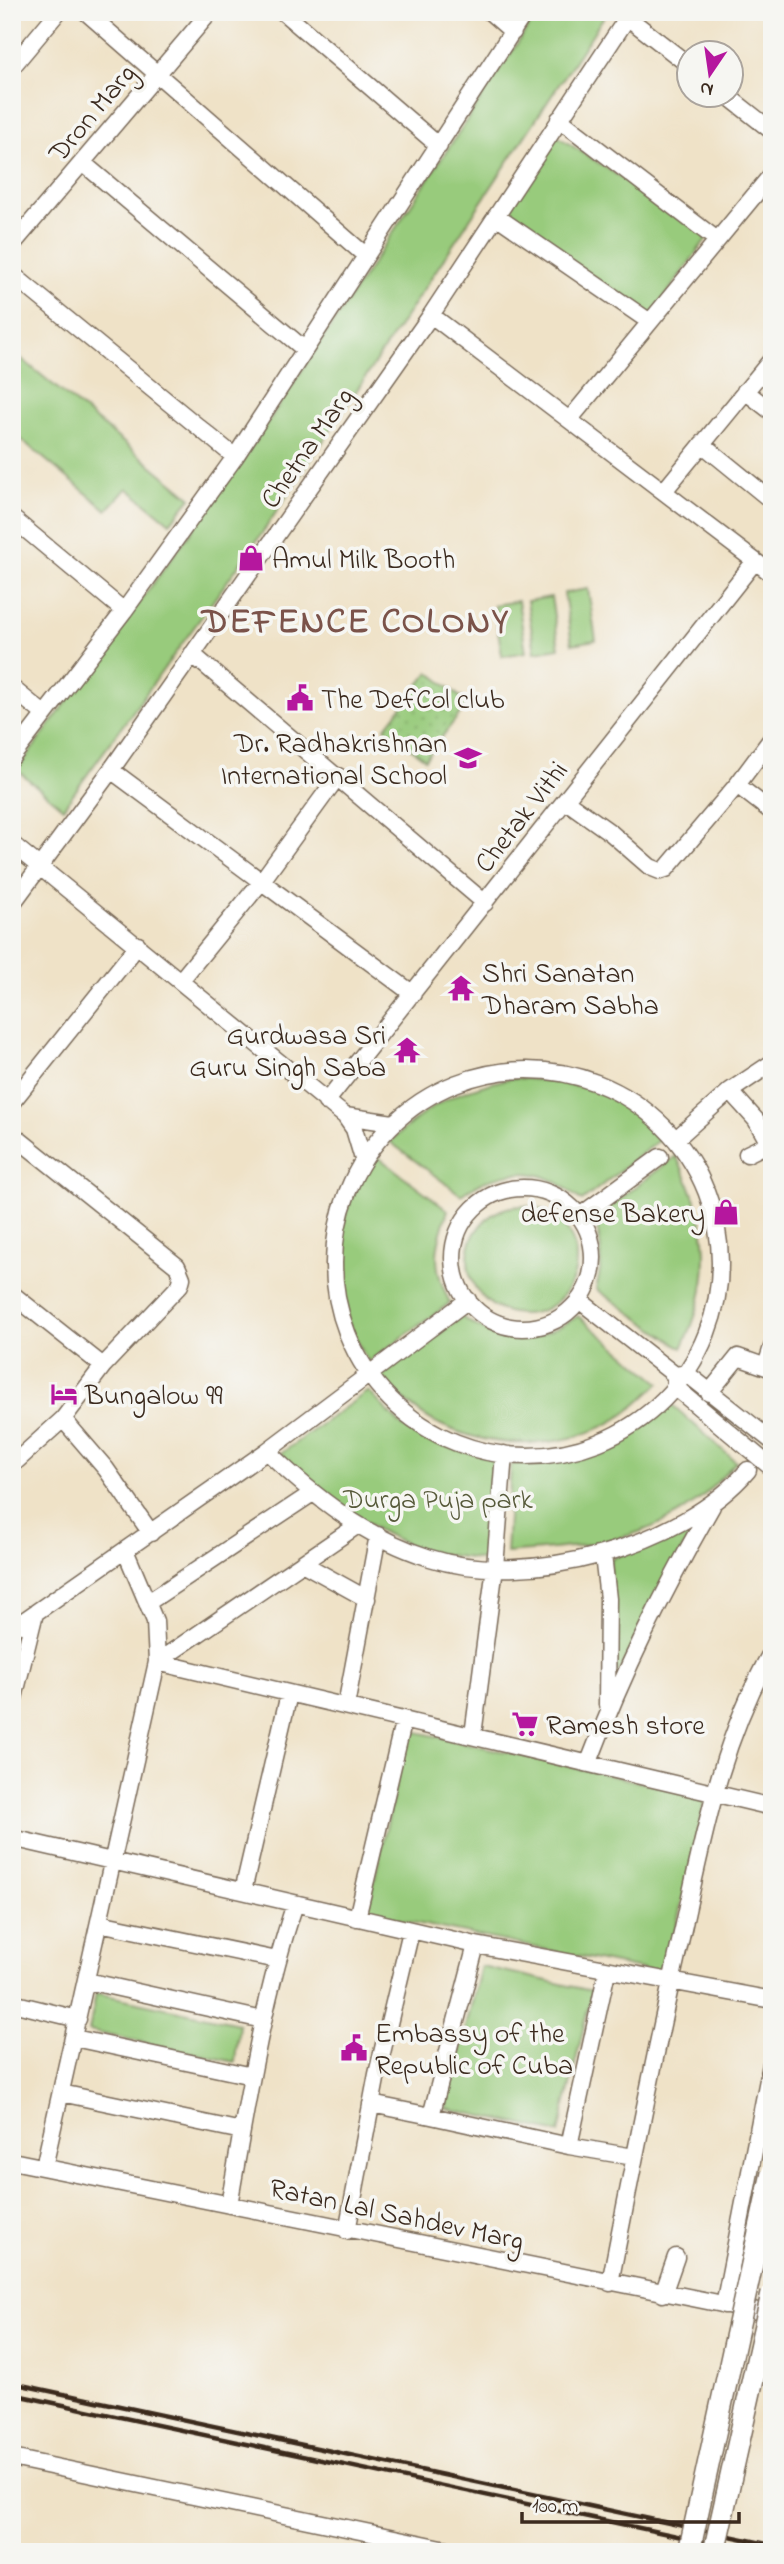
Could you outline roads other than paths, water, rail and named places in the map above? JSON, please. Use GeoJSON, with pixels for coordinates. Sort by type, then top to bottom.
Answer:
{"type":"FeatureCollection","features":[{"type":"Feature","properties":{"kind":"main road"},"geometry":{"type":"LineString","coordinates":[[689,2552],[772,2173]]}},
{"type":"Feature","properties":{"kind":"main road"},"geometry":{"type":"LineString","coordinates":[[714,2552],[772,2294]]}},
{"type":"Feature","properties":{"kind":"street"},"geometry":{"type":"LineString","coordinates":[[12,67],[58,12]]}},
{"type":"Feature","properties":{"kind":"street"},"geometry":{"type":"LineString","coordinates":[[86,12],[366,256]]}},
{"type":"Feature","properties":{"kind":"street","name":"Dron Marg"},"geometry":{"type":"LineString","coordinates":[[12,245],[210,12]]}},
{"type":"Feature","properties":{"kind":"street"},"geometry":{"type":"LineString","coordinates":[[283,12],[439,146]]}},
{"type":"Feature","properties":{"kind":"street"},"geometry":{"type":"LineString","coordinates":[[490,12],[513,32]]}},
{"type":"Feature","properties":{"kind":"street"},"geometry":{"type":"LineString","coordinates":[[12,757],[124,611],[235,457],[525,12]]}},
{"type":"Feature","properties":{"kind":"street"},"geometry":{"type":"LineString","coordinates":[[629,15],[676,54]]}},
{"type":"Feature","properties":{"kind":"street","name":"Chetna Marg"},"geometry":{"type":"LineString","coordinates":[[12,904],[111,770],[431,314],[629,15]]}},
{"type":"Feature","properties":{"kind":"street"},"geometry":{"type":"LineString","coordinates":[[743,108],[772,131]]}},
{"type":"Feature","properties":{"kind":"street"},"geometry":{"type":"LineString","coordinates":[[559,119],[718,240]]}},
{"type":"Feature","properties":{"kind":"street"},"geometry":{"type":"LineString","coordinates":[[83,163],[304,349]]}},
{"type":"Feature","properties":{"kind":"street"},"geometry":{"type":"LineString","coordinates":[[570,419],[772,174]]}},
{"type":"Feature","properties":{"kind":"street"},"geometry":{"type":"LineString","coordinates":[[496,216],[650,323]]}},
{"type":"Feature","properties":{"kind":"street"},"geometry":{"type":"LineString","coordinates":[[12,274],[235,457]]}},
{"type":"Feature","properties":{"kind":"street"},"geometry":{"type":"LineString","coordinates":[[431,314],[772,574]]}},
{"type":"Feature","properties":{"kind":"street"},"geometry":{"type":"LineString","coordinates":[[664,491],[772,359]]}},
{"type":"Feature","properties":{"kind":"street"},"geometry":{"type":"LineString","coordinates":[[745,391],[772,412]]}},
{"type":"Feature","properties":{"kind":"street"},"geometry":{"type":"LineString","coordinates":[[702,444],[772,501]]}},
{"type":"Feature","properties":{"kind":"street"},"geometry":{"type":"LineString","coordinates":[[12,518],[124,611]]}},
{"type":"Feature","properties":{"kind":"street","name":"Chetak Vithi"},"geometry":{"type":"LineString","coordinates":[[326,1102],[755,561]]}},
{"type":"Feature","properties":{"kind":"street"},"geometry":{"type":"LineString","coordinates":[[192,654],[485,903]]}},
{"type":"Feature","properties":{"kind":"street"},"geometry":{"type":"LineString","coordinates":[[12,688],[44,714]]}},
{"type":"Feature","properties":{"kind":"street"},"geometry":{"type":"LineString","coordinates":[[566,801],[611,833],[650,867],[660,871],[666,869],[737,785],[772,738]]}},
{"type":"Feature","properties":{"kind":"street"},"geometry":{"type":"LineString","coordinates":[[111,770],[413,994]]}},
{"type":"Feature","properties":{"kind":"street"},"geometry":{"type":"LineString","coordinates":[[181,980],[261,882],[338,776]]}},
{"type":"Feature","properties":{"kind":"street"},"geometry":{"type":"LineString","coordinates":[[737,785],[772,812]]}},
{"type":"Feature","properties":{"kind":"street"},"geometry":{"type":"LineString","coordinates":[[12,844],[345,1116],[354,1129],[363,1159]]}},
{"type":"Feature","properties":{"kind":"street"},"geometry":{"type":"LineString","coordinates":[[12,1102],[138,945]]}},
{"type":"Feature","properties":{"kind":"street"},"geometry":{"type":"LineString","coordinates":[[676,1139],[730,1091],[771,1063]]}},
{"type":"Feature","properties":{"kind":"street"},"geometry":{"type":"LineString","coordinates":[[531,1070],[555,1072],[589,1080],[622,1094],[650,1114],[676,1139],[696,1168],[711,1202],[719,1237],[721,1272],[716,1308],[704,1342],[679,1378],[635,1423],[585,1447],[558,1453],[504,1454],[472,1447],[443,1436],[415,1420],[391,1399],[370,1375],[353,1347],[341,1316],[335,1284],[334,1251],[338,1219],[348,1188],[363,1159],[393,1123],[420,1102],[451,1085],[485,1074],[531,1070]]}},
{"type":"Feature","properties":{"kind":"street"},"geometry":{"type":"LineString","coordinates":[[730,1091],[756,1120],[771,1145],[747,1154]]}},
{"type":"Feature","properties":{"kind":"street"},"geometry":{"type":"LineString","coordinates":[[345,1116],[393,1123]]}},
{"type":"Feature","properties":{"kind":"street"},"geometry":{"type":"LineString","coordinates":[[12,1134],[177,1266],[182,1278],[180,1285],[146,1324],[103,1366],[62,1419],[19,1449],[12,1465]]}},
{"type":"Feature","properties":{"kind":"street"},"geometry":{"type":"LineString","coordinates":[[580,1216],[660,1157]]}},
{"type":"Feature","properties":{"kind":"street"},"geometry":{"type":"LineString","coordinates":[[515,1188],[539,1190],[562,1200],[580,1216],[589,1236],[593,1258],[592,1273],[579,1300],[558,1318],[531,1327],[503,1324],[478,1311],[468,1300],[456,1279],[455,1242],[464,1220],[481,1202],[515,1188]]}},
{"type":"Feature","properties":{"kind":"street"},"geometry":{"type":"LineString","coordinates":[[12,1294],[103,1366]]}},
{"type":"Feature","properties":{"kind":"street"},"geometry":{"type":"LineString","coordinates":[[12,1629],[267,1451],[468,1300]]}},
{"type":"Feature","properties":{"kind":"street"},"geometry":{"type":"LineString","coordinates":[[579,1300],[679,1378],[772,1468]]}},
{"type":"Feature","properties":{"kind":"street"},"geometry":{"type":"LineString","coordinates":[[709,1393],[738,1357],[769,1368],[772,1347]]}},
{"type":"Feature","properties":{"kind":"street"},"geometry":{"type":"LineString","coordinates":[[679,1378],[709,1393],[772,1441]]}},
{"type":"Feature","properties":{"kind":"street"},"geometry":{"type":"LineString","coordinates":[[62,1419],[106,1469],[151,1532]]}},
{"type":"Feature","properties":{"kind":"street"},"geometry":{"type":"LineString","coordinates":[[267,1451],[311,1494],[358,1525],[432,1559],[495,1567],[554,1564],[603,1555],[654,1537],[712,1505],[748,1470]]}},
{"type":"Feature","properties":{"kind":"street"},"geometry":{"type":"LineString","coordinates":[[473,1735],[495,1567],[504,1454]]}},
{"type":"Feature","properties":{"kind":"street"},"geometry":{"type":"LineString","coordinates":[[147,1603],[311,1494]]}},
{"type":"Feature","properties":{"kind":"street"},"geometry":{"type":"LineString","coordinates":[[589,1762],[607,1714],[657,1602],[712,1505]]}},
{"type":"Feature","properties":{"kind":"street"},"geometry":{"type":"LineString","coordinates":[[157,1662],[358,1525]]}},
{"type":"Feature","properties":{"kind":"street"},"geometry":{"type":"LineString","coordinates":[[346,1706],[378,1535]]}},
{"type":"Feature","properties":{"kind":"street"},"geometry":{"type":"LineString","coordinates":[[44,2167],[157,1662],[155,1621],[124,1550]]}},
{"type":"Feature","properties":{"kind":"street"},"geometry":{"type":"LineString","coordinates":[[603,1555],[608,1599],[607,1714]]}},
{"type":"Feature","properties":{"kind":"street"},"geometry":{"type":"LineString","coordinates":[[302,1563],[367,1599]]}},
{"type":"Feature","properties":{"kind":"street"},"geometry":{"type":"LineString","coordinates":[[12,1706],[35,1613]]}},
{"type":"Feature","properties":{"kind":"street"},"geometry":{"type":"LineString","coordinates":[[610,2283],[634,2157],[713,1792],[742,1708],[772,1651]]}},
{"type":"Feature","properties":{"kind":"street"},"geometry":{"type":"LineString","coordinates":[[157,1662],[771,1805]]}},
{"type":"Feature","properties":{"kind":"street"},"geometry":{"type":"LineString","coordinates":[[243,1891],[289,1694]]}},
{"type":"Feature","properties":{"kind":"street"},"geometry":{"type":"LineString","coordinates":[[357,1918],[404,1719]]}},
{"type":"Feature","properties":{"kind":"street"},"geometry":{"type":"LineString","coordinates":[[12,1838],[476,1945],[772,2000]]}},
{"type":"Feature","properties":{"kind":"street"},"geometry":{"type":"LineString","coordinates":[[229,2205],[276,1960],[295,1904]]}},
{"type":"Feature","properties":{"kind":"street"},"geometry":{"type":"LineString","coordinates":[[99,1923],[276,1960]]}},
{"type":"Feature","properties":{"kind":"street"},"geometry":{"type":"LineString","coordinates":[[347,2231],[411,1931]]}},
{"type":"Feature","properties":{"kind":"street"},"geometry":{"type":"LineString","coordinates":[[431,2116],[476,1945]]}},
{"type":"Feature","properties":{"kind":"street"},"geometry":{"type":"LineString","coordinates":[[569,2146],[607,1971]]}},
{"type":"Feature","properties":{"kind":"street"},"geometry":{"type":"LineString","coordinates":[[87,1981],[263,2020]]}},
{"type":"Feature","properties":{"kind":"street"},"geometry":{"type":"LineString","coordinates":[[12,2003],[78,2019]]}},
{"type":"Feature","properties":{"kind":"street"},"geometry":{"type":"LineString","coordinates":[[74,2038],[252,2076]]}},
{"type":"Feature","properties":{"kind":"street"},"geometry":{"type":"LineString","coordinates":[[724,2305],[772,2059]]}},
{"type":"Feature","properties":{"kind":"street"},"geometry":{"type":"LineString","coordinates":[[61,2093],[242,2131]]}},
{"type":"Feature","properties":{"kind":"street"},"geometry":{"type":"LineString","coordinates":[[372,2104],[569,2146],[634,2157]]}},
{"type":"Feature","properties":{"kind":"street","name":"Ratan Lal Sahdev Marg"},"geometry":{"type":"LineString","coordinates":[[12,2161],[229,2205],[283,2209],[347,2231],[772,2314]]}},
{"type":"Feature","properties":{"kind":"street"},"geometry":{"type":"LineString","coordinates":[[663,2294],[676,2257]]}},
{"type":"Feature","properties":{"kind":"street"},"geometry":{"type":"LineString","coordinates":[[12,2458],[461,2552]]}},
{"type":"Feature","properties":{"kind":"railway"},"geometry":{"type":"LineString","coordinates":[[12,2383],[772,2545]]}},
{"type":"Feature","properties":{"kind":"railway"},"geometry":{"type":"LineString","coordinates":[[12,2394],[752,2552]]}},
{"type":"Feature","properties":{"kind":"place","name":"Amul Milk Booth"},"geometry":{"type":"Point","coordinates":[251,558]}},
{"type":"Feature","properties":{"kind":"place","name":"The DefCol club"},"geometry":{"type":"Point","coordinates":[300,698]}},
{"type":"Feature","properties":{"kind":"place","name":"Dr. Radhakrishnan International School"},"geometry":{"type":"Point","coordinates":[468,758]}},
{"type":"Feature","properties":{"kind":"place","name":"Shri Sanatan Dharam Sabha"},"geometry":{"type":"Point","coordinates":[461,988]}},
{"type":"Feature","properties":{"kind":"place","name":"Gurdwasa Sri Guru Singh Saba"},"geometry":{"type":"Point","coordinates":[407,1050]}},
{"type":"Feature","properties":{"kind":"place","name":"defense Bakery"},"geometry":{"type":"Point","coordinates":[726,1212]}},
{"type":"Feature","properties":{"kind":"place","name":"Bungalow 99"},"geometry":{"type":"Point","coordinates":[64,1394]}},
{"type":"Feature","properties":{"kind":"place","name":"Ramesh store"},"geometry":{"type":"Point","coordinates":[525,1724]}},
{"type":"Feature","properties":{"kind":"place","name":"Embassy of the Republic of Cuba"},"geometry":{"type":"Point","coordinates":[354,2048]}},
{"type":"Feature","properties":{"kind":"district","name":"DEFENCE COLONY"},"geometry":{"type":"Point","coordinates":[356,620]}},
{"type":"Feature","properties":{"kind":"park label","name":"Durga Puja park"},"geometry":{"type":"Point","coordinates":[438,1498]}}]}
